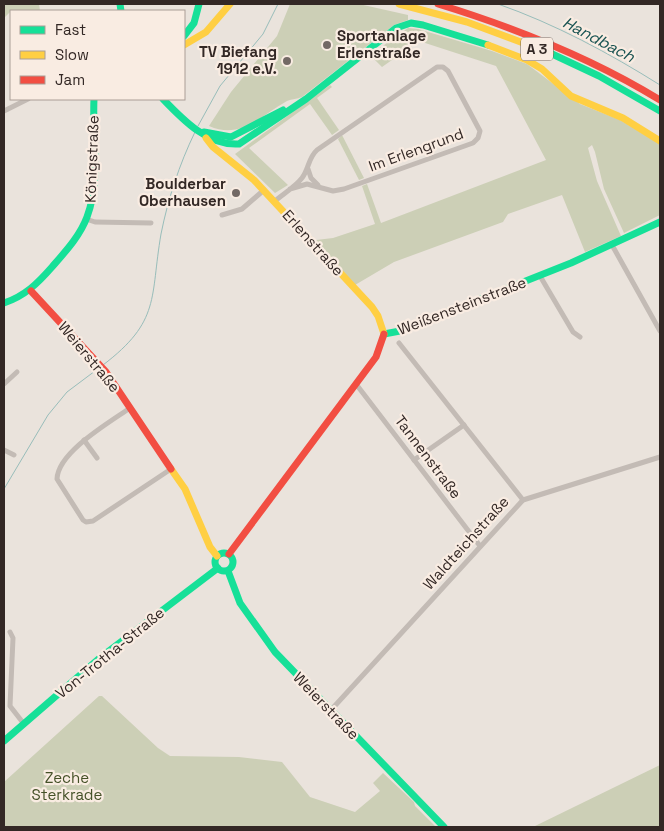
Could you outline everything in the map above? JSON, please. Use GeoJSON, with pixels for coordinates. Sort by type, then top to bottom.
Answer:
{"type":"FeatureCollection","features":[{"type":"Feature","properties":{"kind":"main road"},"geometry":{"type":"LineString","coordinates":[[185,35],[194,23],[199,4]]}},
{"type":"Feature","properties":{"kind":"main road"},"geometry":{"type":"LineString","coordinates":[[185,44],[206,32],[230,4]]}},
{"type":"Feature","properties":{"kind":"main road","name":"A 3"},"geometry":{"type":"LineString","coordinates":[[399,4],[454,19],[525,44],[594,74],[660,112]]}},
{"type":"Feature","properties":{"kind":"main road","name":"A 3"},"geometry":{"type":"LineString","coordinates":[[438,4],[498,22],[564,48],[660,100]]}},
{"type":"Feature","properties":{"kind":"main road"},"geometry":{"type":"LineString","coordinates":[[231,160],[227,142],[244,142],[312,94],[396,28],[405,24],[418,24],[485,44],[534,64],[571,96],[623,118],[660,141]]}},
{"type":"Feature","properties":{"kind":"main road","name":"Königstraße"},"geometry":{"type":"LineString","coordinates":[[31,291],[73,242],[86,219],[92,194],[94,100]]}},
{"type":"Feature","properties":{"kind":"main road","name":"Erlenstraße"},"geometry":{"type":"LineString","coordinates":[[163,100],[202,132],[213,147],[231,160],[275,201],[372,307],[378,316],[384,334]]}},
{"type":"Feature","properties":{"kind":"main road","name":"Erlenstraße"},"geometry":{"type":"LineString","coordinates":[[202,132],[227,142]]}},
{"type":"Feature","properties":{"kind":"main road","name":"Weißensteinstraße"},"geometry":{"type":"LineString","coordinates":[[384,334],[400,331],[540,276],[660,222]]}},
{"type":"Feature","properties":{"kind":"main road"},"geometry":{"type":"LineString","coordinates":[[4,303],[20,298],[31,291]]}},
{"type":"Feature","properties":{"kind":"main road","name":"Weierstraße"},"geometry":{"type":"LineString","coordinates":[[31,291],[106,372],[185,489],[210,547],[217,556]]}},
{"type":"Feature","properties":{"kind":"main road"},"geometry":{"type":"LineString","coordinates":[[229,554],[378,354],[384,334]]}},
{"type":"Feature","properties":{"kind":"main road"},"geometry":{"type":"LineString","coordinates":[[223,553],[229,554],[234,563],[228,570],[222,571],[215,563],[217,556],[223,553]]}},
{"type":"Feature","properties":{"kind":"main road","name":"Von-Trotha-Straße"},"geometry":{"type":"LineString","coordinates":[[4,741],[101,657],[218,568]]}},
{"type":"Feature","properties":{"kind":"main road","name":"Weierstraße"},"geometry":{"type":"LineString","coordinates":[[228,570],[238,598],[265,641],[444,827]]}},
{"type":"Feature","properties":{"kind":"street","name":"Im Erlengrund"},"geometry":{"type":"LineString","coordinates":[[275,201],[302,179],[312,156],[317,150],[435,68],[443,67],[448,70],[480,131],[476,141],[344,189],[332,191],[307,184],[290,189]]}},
{"type":"Feature","properties":{"kind":"street"},"geometry":{"type":"LineString","coordinates":[[4,111],[26,100]]}},
{"type":"Feature","properties":{"kind":"street"},"geometry":{"type":"LineString","coordinates":[[308,166],[312,180],[320,187]]}},
{"type":"Feature","properties":{"kind":"street"},"geometry":{"type":"LineString","coordinates":[[222,215],[242,209],[264,190]]}},
{"type":"Feature","properties":{"kind":"street"},"geometry":{"type":"LineString","coordinates":[[86,219],[94,222],[151,223]]}},
{"type":"Feature","properties":{"kind":"street"},"geometry":{"type":"LineString","coordinates":[[612,245],[660,331]]}},
{"type":"Feature","properties":{"kind":"street","name":"Weißensteinstraße"},"geometry":{"type":"LineString","coordinates":[[540,276],[573,332],[580,337]]}},
{"type":"Feature","properties":{"kind":"street"},"geometry":{"type":"LineString","coordinates":[[399,343],[523,500]]}},
{"type":"Feature","properties":{"kind":"street"},"geometry":{"type":"LineString","coordinates":[[4,384],[16,372]]}},
{"type":"Feature","properties":{"kind":"street","name":"Tannenstraße"},"geometry":{"type":"LineString","coordinates":[[356,384],[480,546]]}},
{"type":"Feature","properties":{"kind":"street"},"geometry":{"type":"LineString","coordinates":[[130,408],[84,440],[73,451],[59,472],[57,479],[86,522],[93,521],[171,469]]}},
{"type":"Feature","properties":{"kind":"street"},"geometry":{"type":"LineString","coordinates":[[414,460],[464,425]]}},
{"type":"Feature","properties":{"kind":"street"},"geometry":{"type":"LineString","coordinates":[[84,440],[97,458]]}},
{"type":"Feature","properties":{"kind":"street"},"geometry":{"type":"LineString","coordinates":[[4,450],[14,455]]}},
{"type":"Feature","properties":{"kind":"street","name":"Waldteichstraße"},"geometry":{"type":"LineString","coordinates":[[331,710],[523,500],[660,457]]}},
{"type":"Feature","properties":{"kind":"street"},"geometry":{"type":"LineString","coordinates":[[10,632],[13,638],[10,706],[24,724]]}},
{"type":"Feature","properties":{"kind":"green space"},"geometry":{"type":"Polygon","coordinates":[[[4,4],[39,4],[40,10],[10,10],[4,18],[4,4]]]}},
{"type":"Feature","properties":{"kind":"green space"},"geometry":{"type":"Polygon","coordinates":[[[290,4],[359,4],[408,15],[408,20],[394,25],[302,97],[287,101],[241,128],[220,130],[209,126],[231,92],[277,36],[290,4]]]}},
{"type":"Feature","properties":{"kind":"green space"},"geometry":{"type":"Polygon","coordinates":[[[408,28],[418,29],[492,51],[527,64],[580,104],[620,120],[660,144],[660,215],[624,233],[604,189],[592,145],[588,148],[597,181],[621,236],[585,252],[562,195],[508,214],[503,222],[394,262],[355,285],[316,240],[333,238],[375,224],[362,186],[367,184],[381,223],[546,160],[496,66],[419,41],[382,67],[370,55],[408,28]]]}},
{"type":"Feature","properties":{"kind":"green space"},"geometry":{"type":"Polygon","coordinates":[[[330,85],[332,87],[317,98],[339,130],[332,135],[310,104],[249,148],[288,185],[275,193],[235,154],[330,85]]]}},
{"type":"Feature","properties":{"kind":"green space"},"geometry":{"type":"Polygon","coordinates":[[[342,135],[364,178],[359,180],[338,139],[342,135]]]}},
{"type":"Feature","properties":{"kind":"green space","name":"Zeche Sterkrade"},"geometry":{"type":"Polygon","coordinates":[[[99,696],[102,696],[158,748],[170,756],[239,757],[282,762],[310,797],[355,812],[380,791],[373,783],[383,773],[414,802],[415,806],[436,827],[4,827],[4,782],[99,696]]]}},
{"type":"Feature","properties":{"kind":"green space"},"geometry":{"type":"Polygon","coordinates":[[[660,765],[660,827],[533,827],[660,765]]]}},
{"type":"Feature","properties":{"kind":"waterway"},"geometry":{"type":"LineString","coordinates":[[198,126],[220,86],[263,34],[278,4]]}},
{"type":"Feature","properties":{"kind":"waterway","name":"Handbach"},"geometry":{"type":"LineString","coordinates":[[498,4],[581,40],[660,85]]}},
{"type":"Feature","properties":{"kind":"waterway"},"geometry":{"type":"LineString","coordinates":[[103,365],[135,335],[150,307],[161,234],[167,208],[179,170],[195,132]]}},
{"type":"Feature","properties":{"kind":"waterway"},"geometry":{"type":"LineString","coordinates":[[4,489],[48,415],[67,392],[99,368]]}},
{"type":"Feature","properties":{"kind":"traffic: fast"},"geometry":{"type":"LineString","coordinates":[[120,4],[121,10]]}},
{"type":"Feature","properties":{"kind":"traffic: fast"},"geometry":{"type":"LineString","coordinates":[[185,35],[194,23],[199,4]]}},
{"type":"Feature","properties":{"kind":"traffic: fast"},"geometry":{"type":"LineString","coordinates":[[164,100],[188,123],[207,136],[228,144],[239,144],[306,99],[396,28],[411,23],[423,25],[488,45]]}},
{"type":"Feature","properties":{"kind":"traffic: fast"},"geometry":{"type":"LineString","coordinates":[[550,53],[599,76],[660,111]]}},
{"type":"Feature","properties":{"kind":"traffic: fast"},"geometry":{"type":"LineString","coordinates":[[4,303],[25,293],[42,278],[72,244],[84,224],[94,188],[94,100]]}},
{"type":"Feature","properties":{"kind":"traffic: fast"},"geometry":{"type":"LineString","coordinates":[[204,132],[231,137],[283,110]]}},
{"type":"Feature","properties":{"kind":"traffic: fast"},"geometry":{"type":"LineString","coordinates":[[384,334],[400,331],[571,263],[660,222]]}},
{"type":"Feature","properties":{"kind":"traffic: fast"},"geometry":{"type":"LineString","coordinates":[[224,553],[231,555],[233,562],[231,569],[224,571],[217,569],[215,562],[217,555],[224,553]]}},
{"type":"Feature","properties":{"kind":"traffic: fast"},"geometry":{"type":"LineString","coordinates":[[4,741],[101,657],[218,568]]}},
{"type":"Feature","properties":{"kind":"traffic: fast"},"geometry":{"type":"LineString","coordinates":[[228,571],[240,603],[275,652],[444,827]]}},
{"type":"Feature","properties":{"kind":"traffic: slow"},"geometry":{"type":"LineString","coordinates":[[185,44],[206,32],[230,4]]}},
{"type":"Feature","properties":{"kind":"traffic: slow"},"geometry":{"type":"LineString","coordinates":[[399,4],[467,22],[550,53]]}},
{"type":"Feature","properties":{"kind":"traffic: slow"},"geometry":{"type":"LineString","coordinates":[[488,45],[527,60],[542,69],[571,96],[623,118],[660,141]]}},
{"type":"Feature","properties":{"kind":"traffic: slow"},"geometry":{"type":"LineString","coordinates":[[206,138],[213,147],[254,180],[372,307],[378,316],[384,334]]}},
{"type":"Feature","properties":{"kind":"traffic: slow"},"geometry":{"type":"LineString","coordinates":[[171,469],[185,489],[210,547],[217,556]]}},
{"type":"Feature","properties":{"kind":"traffic: jam"},"geometry":{"type":"LineString","coordinates":[[438,4],[496,23],[580,57],[660,100]]}},
{"type":"Feature","properties":{"kind":"traffic: jam"},"geometry":{"type":"LineString","coordinates":[[31,291],[106,372],[171,469]]}},
{"type":"Feature","properties":{"kind":"traffic: jam"},"geometry":{"type":"LineString","coordinates":[[229,554],[376,357],[384,334]]}},
{"type":"Feature","properties":{"kind":"place","name":"Sportanlage Erlenstraße"},"geometry":{"type":"Point","coordinates":[327,45]}},
{"type":"Feature","properties":{"kind":"place","name":"TV Biefang 1912 e.V."},"geometry":{"type":"Point","coordinates":[287,61]}},
{"type":"Feature","properties":{"kind":"place","name":"Boulderbar Oberhausen"},"geometry":{"type":"Point","coordinates":[236,193]}}]}
